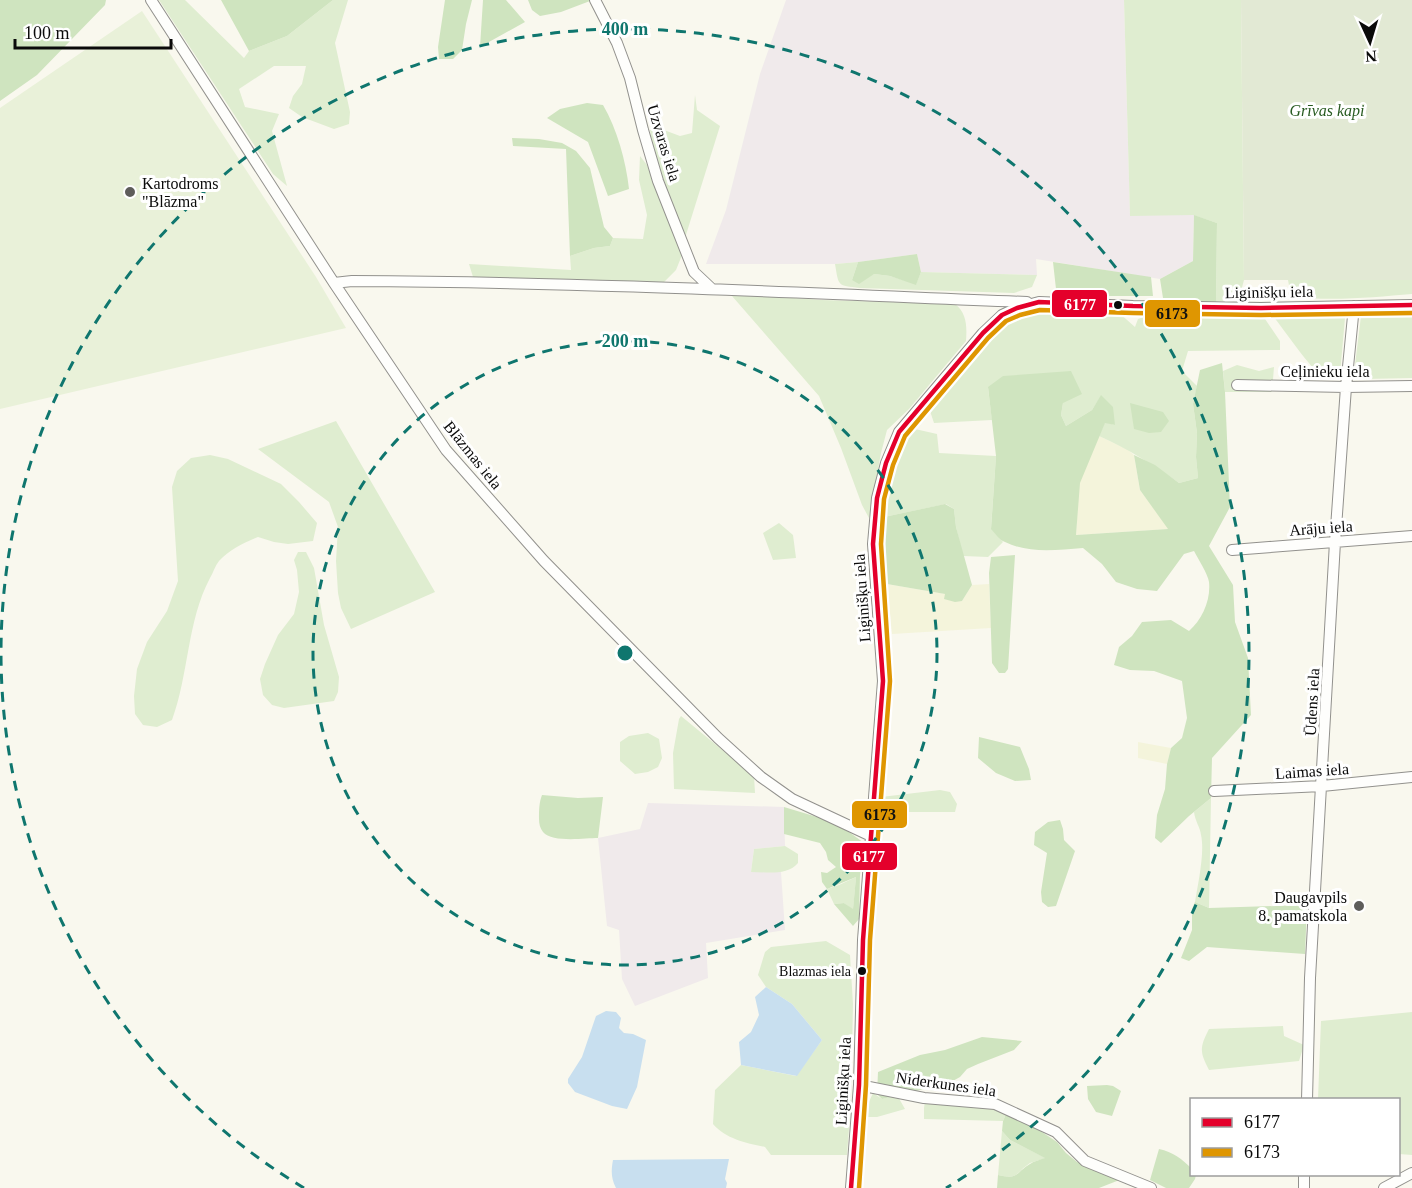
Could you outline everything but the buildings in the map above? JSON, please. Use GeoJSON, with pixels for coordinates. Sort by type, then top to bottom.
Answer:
{"type":"FeatureCollection","features":[{"type":"Feature","properties":{"kind":"street","name":"Blāzmas iela"},"geometry":{"type":"LineString","coordinates":[[151,0],[334,283],[446,450],[544,561],[718,738],[761,777],[792,799],[871,836]]}},
{"type":"Feature","properties":{"kind":"street","name":"Uzvaras iela"},"geometry":{"type":"LineString","coordinates":[[595,0],[617,43],[630,78],[658,181],[694,272],[712,289]]}},
{"type":"Feature","properties":{"kind":"street"},"geometry":{"type":"LineString","coordinates":[[334,283],[465,281],[1039,302]]}},
{"type":"Feature","properties":{"kind":"street","name":"Liginišķu iela"},"geometry":{"type":"LineString","coordinates":[[851,1188],[859,1085],[862,940],[883,681],[873,544],[877,498],[886,463],[899,432],[983,333],[1002,315],[1039,302],[1262,308],[1412,305]]}},
{"type":"Feature","properties":{"kind":"street","name":"Ūdens iela"},"geometry":{"type":"LineString","coordinates":[[1307,1098],[1310,978],[1335,542],[1354,306]]}},
{"type":"Feature","properties":{"kind":"street","name":"Ceļinieku iela"},"geometry":{"type":"LineString","coordinates":[[1237,385],[1412,386]]}},
{"type":"Feature","properties":{"kind":"street","name":"Arāju iela"},"geometry":{"type":"LineString","coordinates":[[1232,550],[1412,536]]}},
{"type":"Feature","properties":{"kind":"street","name":"Laimas iela"},"geometry":{"type":"LineString","coordinates":[[1214,791],[1322,786],[1412,777]]}},
{"type":"Feature","properties":{"kind":"street","name":"Niderkunes iela"},"geometry":{"type":"LineString","coordinates":[[859,1085],[924,1098],[995,1104],[1056,1132],[1085,1161],[1151,1188]]}},
{"type":"Feature","properties":{"kind":"street"},"geometry":{"type":"LineString","coordinates":[[1384,1188],[1412,1173]]}},
{"type":"Feature","properties":{"kind":"shaded area"},"geometry":{"type":"Polygon","coordinates":[[[786,0],[1124,0],[1130,215],[1194,215],[1193,261],[1160,279],[1036,259],[1037,275],[921,272],[917,254],[835,264],[706,264],[726,210],[760,74],[786,0]]]}},
{"type":"Feature","properties":{"kind":"shaded area"},"geometry":{"type":"Polygon","coordinates":[[[648,803],[784,807],[785,846],[754,849],[751,872],[781,872],[785,930],[706,943],[708,978],[635,1006],[622,979],[619,930],[607,926],[598,838],[640,829],[648,803]]]}},
{"type":"Feature","properties":{"kind":"green space"},"geometry":{"type":"Polygon","coordinates":[[[0,0],[106,0],[105,5],[37,75],[0,101],[0,0]]]}},
{"type":"Feature","properties":{"kind":"green space"},"geometry":{"type":"Polygon","coordinates":[[[159,0],[185,0],[244,58],[249,51],[287,36],[333,0],[348,0],[335,43],[350,112],[349,124],[334,129],[302,117],[289,108],[293,96],[302,84],[306,66],[274,66],[239,89],[245,107],[279,114],[272,131],[287,186],[273,174],[159,0]]]}},
{"type":"Feature","properties":{"kind":"green space"},"geometry":{"type":"Polygon","coordinates":[[[221,0],[333,0],[287,36],[249,51],[221,0]]]}},
{"type":"Feature","properties":{"kind":"green space"},"geometry":{"type":"Polygon","coordinates":[[[445,0],[472,0],[462,50],[453,59],[439,59],[438,47],[445,0]]]}},
{"type":"Feature","properties":{"kind":"green space"},"geometry":{"type":"Polygon","coordinates":[[[483,0],[506,0],[525,22],[480,47],[483,0]]]}},
{"type":"Feature","properties":{"kind":"green space"},"geometry":{"type":"Polygon","coordinates":[[[528,0],[590,1],[561,12],[540,16],[532,10],[528,0]]]}},
{"type":"Feature","properties":{"kind":"green space"},"geometry":{"type":"Polygon","coordinates":[[[1124,0],[1241,0],[1244,280],[1240,295],[1233,299],[1216,302],[1217,223],[1193,215],[1130,216],[1124,0]]]}},
{"type":"Feature","properties":{"kind":"green space","name":"Grīvas kapi"},"geometry":{"type":"Polygon","coordinates":[[[1241,0],[1412,0],[1412,280],[1244,280],[1241,0]]]}},
{"type":"Feature","properties":{"kind":"green space","name":"Kartodroms \"Blāzma\""},"geometry":{"type":"Polygon","coordinates":[[[142,11],[316,277],[346,328],[0,409],[0,108],[142,11]]]}},
{"type":"Feature","properties":{"kind":"green space"},"geometry":{"type":"Polygon","coordinates":[[[695,95],[697,110],[720,126],[685,238],[654,156],[650,130],[664,130],[680,136],[692,133],[695,95]]]}},
{"type":"Feature","properties":{"kind":"green space"},"geometry":{"type":"Polygon","coordinates":[[[587,103],[603,105],[613,124],[626,167],[629,189],[608,196],[588,142],[547,118],[560,109],[587,103]]]}},
{"type":"Feature","properties":{"kind":"green space"},"geometry":{"type":"Polygon","coordinates":[[[512,138],[562,143],[576,151],[590,168],[604,227],[613,238],[610,246],[594,248],[570,256],[566,149],[513,146],[512,138]]]}},
{"type":"Feature","properties":{"kind":"green space"},"geometry":{"type":"Polygon","coordinates":[[[640,156],[647,165],[682,255],[676,270],[663,283],[473,277],[469,264],[571,270],[570,256],[594,248],[610,246],[613,238],[643,239],[647,215],[639,180],[640,156]]]}},
{"type":"Feature","properties":{"kind":"green space"},"geometry":{"type":"Polygon","coordinates":[[[1194,215],[1217,223],[1216,302],[1167,303],[1163,298],[1160,279],[1193,261],[1194,215]]]}},
{"type":"Feature","properties":{"kind":"green space"},"geometry":{"type":"Polygon","coordinates":[[[917,254],[921,272],[916,285],[890,276],[874,274],[859,284],[852,280],[858,262],[917,254]]]}},
{"type":"Feature","properties":{"kind":"green space"},"geometry":{"type":"Polygon","coordinates":[[[858,262],[852,280],[874,274],[916,284],[921,272],[1037,275],[1032,287],[1014,293],[860,288],[840,284],[835,264],[858,262]]]}},
{"type":"Feature","properties":{"kind":"green space"},"geometry":{"type":"Polygon","coordinates":[[[1053,262],[1151,277],[1153,296],[1063,296],[1056,289],[1053,262]]]}},
{"type":"Feature","properties":{"kind":"green space"},"geometry":{"type":"Polygon","coordinates":[[[1288,280],[1412,280],[1412,294],[1305,298],[1291,296],[1288,280]]]}},
{"type":"Feature","properties":{"kind":"green space"},"geometry":{"type":"Polygon","coordinates":[[[751,295],[822,300],[955,304],[962,312],[966,326],[966,341],[909,409],[887,430],[869,518],[819,396],[732,296],[751,295]]]}},
{"type":"Feature","properties":{"kind":"green space"},"geometry":{"type":"Polygon","coordinates":[[[1036,312],[1118,312],[1135,327],[1138,319],[1147,316],[1263,316],[1280,341],[1280,350],[1188,351],[1182,371],[1197,386],[1193,404],[1197,433],[1198,478],[1179,483],[1120,446],[1099,436],[1105,422],[1115,425],[1101,396],[1092,410],[1066,426],[1061,415],[1063,403],[988,388],[992,420],[934,423],[930,411],[999,325],[1012,317],[1036,312]]]}},
{"type":"Feature","properties":{"kind":"green space"},"geometry":{"type":"Polygon","coordinates":[[[1334,313],[1345,318],[1340,374],[1330,379],[1323,377],[1312,367],[1273,316],[1334,313]]]}},
{"type":"Feature","properties":{"kind":"green space"},"geometry":{"type":"Polygon","coordinates":[[[1412,314],[1412,378],[1365,379],[1354,373],[1361,316],[1412,314]]]}},
{"type":"Feature","properties":{"kind":"green space"},"geometry":{"type":"Polygon","coordinates":[[[1222,363],[1230,507],[1209,546],[1233,585],[1235,622],[1248,658],[1251,715],[1212,758],[1211,798],[1161,843],[1155,838],[1157,815],[1165,789],[1167,764],[1171,748],[1182,738],[1187,718],[1182,681],[1154,671],[1130,670],[1114,665],[1119,647],[1132,636],[1142,622],[1171,620],[1189,631],[1202,615],[1207,603],[1209,582],[1207,575],[1194,551],[1184,554],[1157,591],[1137,589],[1116,582],[1102,564],[1083,548],[1033,550],[1014,546],[1001,540],[991,529],[996,456],[988,387],[1003,376],[1071,371],[1082,394],[1063,403],[1061,415],[1066,426],[1092,410],[1101,395],[1113,407],[1115,425],[1105,423],[1080,483],[1076,535],[1168,529],[1140,490],[1134,455],[1155,465],[1179,483],[1198,478],[1197,433],[1193,404],[1200,370],[1222,363]]]}},
{"type":"Feature","properties":{"kind":"green space"},"geometry":{"type":"Polygon","coordinates":[[[1237,365],[1259,371],[1274,367],[1272,392],[1225,392],[1223,371],[1237,365]]]}},
{"type":"Feature","properties":{"kind":"green space"},"geometry":{"type":"Polygon","coordinates":[[[1130,403],[1163,412],[1169,421],[1161,432],[1149,433],[1134,429],[1130,403]]]}},
{"type":"Feature","properties":{"kind":"green space"},"geometry":{"type":"Polygon","coordinates":[[[336,421],[435,592],[351,629],[341,608],[338,593],[336,561],[338,527],[329,502],[258,449],[336,421]]]}},
{"type":"Feature","properties":{"kind":"green space"},"geometry":{"type":"Polygon","coordinates":[[[915,429],[937,434],[939,453],[996,456],[991,528],[1003,542],[988,557],[963,556],[954,509],[946,504],[884,517],[887,492],[905,443],[915,429]]]}},
{"type":"Feature","properties":{"kind":"green space"},"geometry":{"type":"Polygon","coordinates":[[[1099,436],[1127,449],[1134,455],[1140,490],[1169,529],[1076,535],[1079,483],[1099,436]]]}},
{"type":"Feature","properties":{"kind":"green space"},"geometry":{"type":"Polygon","coordinates":[[[210,455],[228,459],[281,484],[317,523],[313,541],[288,544],[258,537],[232,550],[219,561],[202,595],[172,720],[157,727],[143,725],[135,714],[137,669],[147,642],[167,611],[178,581],[172,487],[177,471],[191,458],[210,455]]]}},
{"type":"Feature","properties":{"kind":"green space"},"geometry":{"type":"Polygon","coordinates":[[[945,504],[954,509],[956,527],[972,585],[962,601],[944,599],[945,594],[887,584],[884,517],[945,504]]]}},
{"type":"Feature","properties":{"kind":"green space"},"geometry":{"type":"Polygon","coordinates":[[[779,523],[793,535],[796,558],[773,560],[763,533],[779,523]]]}},
{"type":"Feature","properties":{"kind":"green space"},"geometry":{"type":"Polygon","coordinates":[[[298,552],[306,552],[314,568],[324,625],[339,677],[338,692],[334,701],[284,708],[272,705],[263,695],[260,679],[278,635],[294,614],[299,592],[294,560],[298,552]]]}},
{"type":"Feature","properties":{"kind":"green space"},"geometry":{"type":"Polygon","coordinates":[[[1015,555],[1008,669],[1005,673],[999,673],[992,663],[989,573],[991,557],[1015,555]]]}},
{"type":"Feature","properties":{"kind":"green space"},"geometry":{"type":"Polygon","coordinates":[[[887,584],[945,594],[962,601],[972,585],[989,584],[991,628],[892,634],[887,584]]]}},
{"type":"Feature","properties":{"kind":"green space"},"geometry":{"type":"Polygon","coordinates":[[[681,716],[754,776],[755,793],[674,789],[673,753],[681,716]]]}},
{"type":"Feature","properties":{"kind":"green space"},"geometry":{"type":"Polygon","coordinates":[[[648,733],[659,739],[662,758],[658,767],[648,772],[635,774],[620,761],[620,742],[629,736],[648,733]]]}},
{"type":"Feature","properties":{"kind":"green space"},"geometry":{"type":"Polygon","coordinates":[[[979,737],[1020,747],[1031,780],[1015,781],[996,773],[978,758],[979,737]]]}},
{"type":"Feature","properties":{"kind":"green space"},"geometry":{"type":"Polygon","coordinates":[[[1138,742],[1171,748],[1167,764],[1138,758],[1138,742]]]}},
{"type":"Feature","properties":{"kind":"green space"},"geometry":{"type":"Polygon","coordinates":[[[940,790],[950,792],[957,804],[955,812],[880,813],[881,797],[940,790]]]}},
{"type":"Feature","properties":{"kind":"green space"},"geometry":{"type":"Polygon","coordinates":[[[542,795],[578,798],[603,797],[598,838],[561,839],[547,835],[539,823],[542,795]]]}},
{"type":"Feature","properties":{"kind":"green space"},"geometry":{"type":"Polygon","coordinates":[[[1211,798],[1209,908],[1195,902],[1201,868],[1202,842],[1194,812],[1211,798]]]}},
{"type":"Feature","properties":{"kind":"green space"},"geometry":{"type":"Polygon","coordinates":[[[784,807],[837,823],[864,843],[860,875],[859,919],[853,926],[834,904],[844,903],[853,909],[856,877],[827,889],[822,882],[821,872],[827,873],[836,867],[828,860],[820,843],[784,834],[784,807]]]}},
{"type":"Feature","properties":{"kind":"green space"},"geometry":{"type":"Polygon","coordinates":[[[1060,820],[1064,840],[1075,851],[1056,906],[1048,907],[1042,902],[1041,892],[1047,853],[1034,845],[1035,832],[1048,822],[1060,820]]]}},
{"type":"Feature","properties":{"kind":"green space"},"geometry":{"type":"Polygon","coordinates":[[[785,846],[798,854],[798,863],[793,867],[783,872],[751,872],[754,849],[785,846]]]}},
{"type":"Feature","properties":{"kind":"green space"},"geometry":{"type":"Polygon","coordinates":[[[856,877],[853,910],[844,903],[834,904],[827,889],[856,877]]]}},
{"type":"Feature","properties":{"kind":"green space"},"geometry":{"type":"Polygon","coordinates":[[[1195,902],[1209,908],[1307,905],[1305,954],[1207,947],[1189,961],[1181,958],[1192,930],[1192,909],[1195,902]]]}},
{"type":"Feature","properties":{"kind":"green space"},"geometry":{"type":"Polygon","coordinates":[[[826,941],[850,955],[853,1004],[851,1102],[847,1155],[771,1155],[765,1147],[730,1137],[713,1124],[715,1090],[741,1065],[796,1076],[822,1040],[792,1004],[766,987],[758,975],[765,952],[771,947],[826,941]]]}},
{"type":"Feature","properties":{"kind":"green space"},"geometry":{"type":"Polygon","coordinates":[[[1412,1012],[1412,1155],[1400,1154],[1400,1098],[1318,1098],[1321,1021],[1412,1012]]]}},
{"type":"Feature","properties":{"kind":"green space"},"geometry":{"type":"Polygon","coordinates":[[[1283,1026],[1284,1036],[1304,1045],[1299,1061],[1209,1070],[1202,1049],[1209,1029],[1283,1026]]]}},
{"type":"Feature","properties":{"kind":"green space"},"geometry":{"type":"Polygon","coordinates":[[[982,1037],[1022,1041],[1014,1050],[967,1069],[960,1077],[935,1091],[924,1089],[882,1099],[877,1094],[878,1072],[920,1055],[945,1050],[982,1037]]]}},
{"type":"Feature","properties":{"kind":"green space"},"geometry":{"type":"Polygon","coordinates":[[[1107,1085],[1121,1091],[1112,1116],[1096,1112],[1088,1099],[1087,1086],[1107,1085]]]}},
{"type":"Feature","properties":{"kind":"green space"},"geometry":{"type":"Polygon","coordinates":[[[873,1093],[882,1099],[897,1095],[905,1109],[877,1117],[868,1117],[868,1104],[873,1093]]]}},
{"type":"Feature","properties":{"kind":"green space"},"geometry":{"type":"Polygon","coordinates":[[[925,1101],[987,1107],[1006,1114],[1003,1121],[924,1119],[925,1101]]]}},
{"type":"Feature","properties":{"kind":"green space"},"geometry":{"type":"Polygon","coordinates":[[[1006,1114],[1027,1122],[1057,1142],[1077,1162],[1122,1179],[1099,1188],[997,1188],[998,1175],[1010,1177],[1016,1175],[1025,1167],[1045,1158],[1010,1140],[1002,1131],[1006,1114]]]}},
{"type":"Feature","properties":{"kind":"green space"},"geometry":{"type":"Polygon","coordinates":[[[1002,1131],[1010,1140],[1046,1158],[1030,1163],[1016,1175],[1010,1177],[998,1175],[1002,1131]]]}},
{"type":"Feature","properties":{"kind":"green space"},"geometry":{"type":"Polygon","coordinates":[[[1159,1149],[1177,1156],[1190,1167],[1190,1176],[1196,1176],[1189,1188],[1166,1188],[1150,1180],[1159,1149]]]}},
{"type":"Feature","properties":{"kind":"water"},"geometry":{"type":"Polygon","coordinates":[[[766,987],[792,1004],[822,1040],[797,1076],[741,1065],[739,1042],[751,1032],[759,1015],[755,997],[766,987]]]}},
{"type":"Feature","properties":{"kind":"water"},"geometry":{"type":"Polygon","coordinates":[[[606,1011],[616,1012],[621,1018],[619,1028],[624,1033],[646,1040],[637,1087],[627,1109],[612,1106],[575,1092],[568,1083],[568,1079],[582,1057],[596,1016],[606,1011]]]}},
{"type":"Feature","properties":{"kind":"water"},"geometry":{"type":"Polygon","coordinates":[[[729,1159],[725,1179],[726,1188],[616,1188],[612,1178],[613,1160],[729,1159]]]}},
{"type":"Feature","properties":{"kind":"transit line","name":"6177"},"geometry":{"type":"LineString","coordinates":[[851,1188],[859,1085],[863,940],[883,681],[873,544],[877,498],[886,463],[899,432],[983,333],[1002,315],[1039,302],[1261,308],[1412,305]]}},
{"type":"Feature","properties":{"kind":"transit line","name":"6173"},"geometry":{"type":"LineString","coordinates":[[859,1188],[866,1085],[870,940],[890,681],[881,544],[884,499],[893,465],[905,436],[988,338],[1006,321],[1040,310],[1261,315],[1412,313]]}},
{"type":"Feature","properties":{"kind":"place","name":"Kartodroms \"Blāzma\""},"geometry":{"type":"Point","coordinates":[130,192]}},
{"type":"Feature","properties":{"kind":"place","name":"Daugavpils 8. pamatskola"},"geometry":{"type":"Point","coordinates":[1359,906]}},
{"type":"Feature","properties":{"kind":"place","name":"Blazmas iela"},"geometry":{"type":"Point","coordinates":[862,971]}}]}
